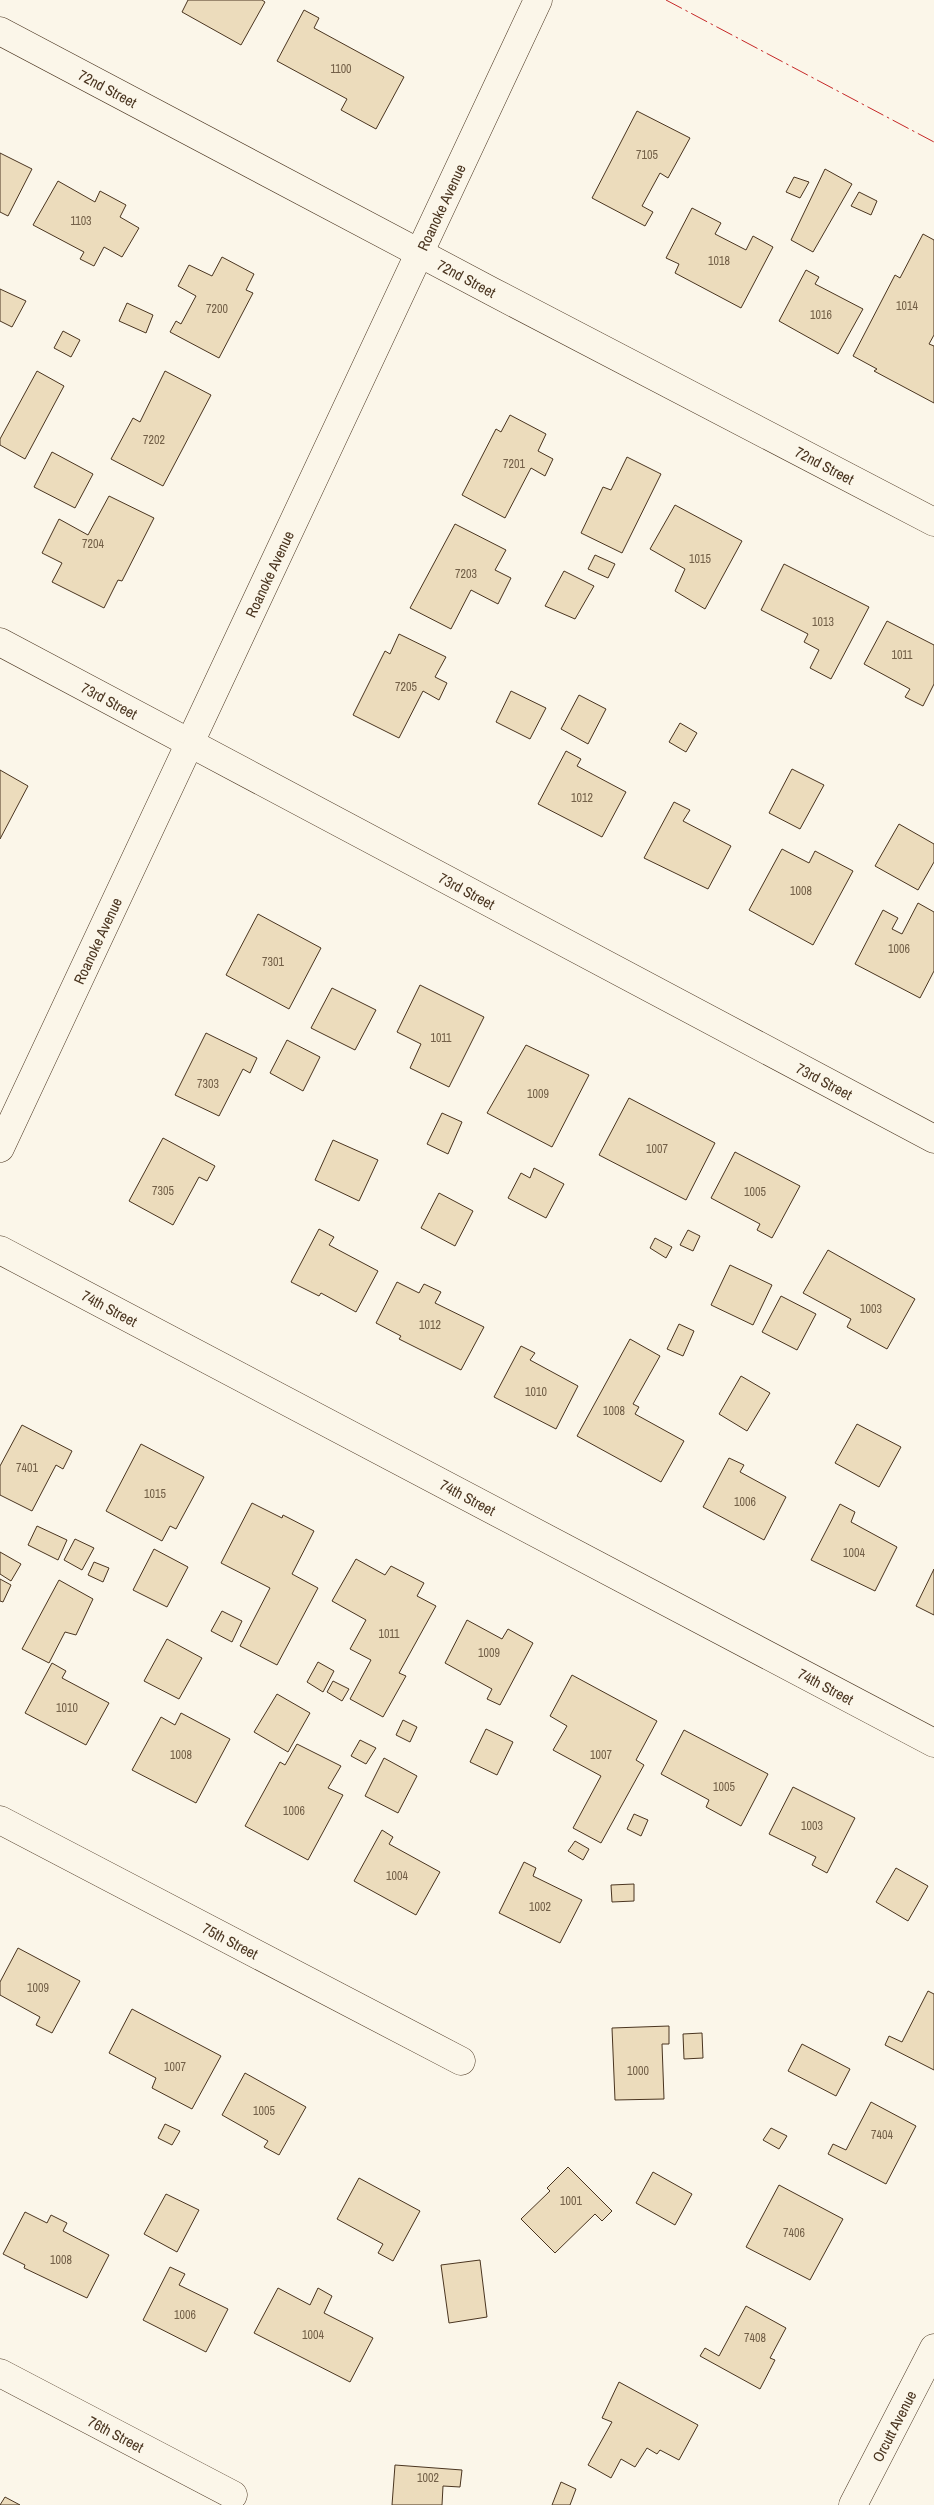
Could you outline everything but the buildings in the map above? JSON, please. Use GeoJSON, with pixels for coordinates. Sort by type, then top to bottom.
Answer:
{"type":"FeatureCollection","features":[{"type":"Feature","properties":{"kind":"street","name":"Roanoke Avenue"},"geometry":{"type":"LineString","coordinates":[[0,1148],[538,0]]}},
{"type":"Feature","properties":{"kind":"street","name":"72nd Street"},"geometry":{"type":"LineString","coordinates":[[0,31],[934,522]]}},
{"type":"Feature","properties":{"kind":"street","name":"73rd Street"},"geometry":{"type":"LineString","coordinates":[[0,642],[934,1139]]}},
{"type":"Feature","properties":{"kind":"street","name":"74th Street"},"geometry":{"type":"LineString","coordinates":[[0,1250],[934,1743]]}},
{"type":"Feature","properties":{"kind":"street","name":"75th Street"},"geometry":{"type":"LineString","coordinates":[[0,1820],[460,2061]]}},
{"type":"Feature","properties":{"kind":"street","name":"Orcutt Avenue"},"geometry":{"type":"LineString","coordinates":[[853,2505],[934,2348]]}},
{"type":"Feature","properties":{"kind":"street","name":"76th Street"},"geometry":{"type":"LineString","coordinates":[[0,2373],[232,2495]]}},
{"type":"Feature","properties":{"kind":"power"},"geometry":{"type":"LineString","coordinates":[[666,0],[934,142]]}}]}
